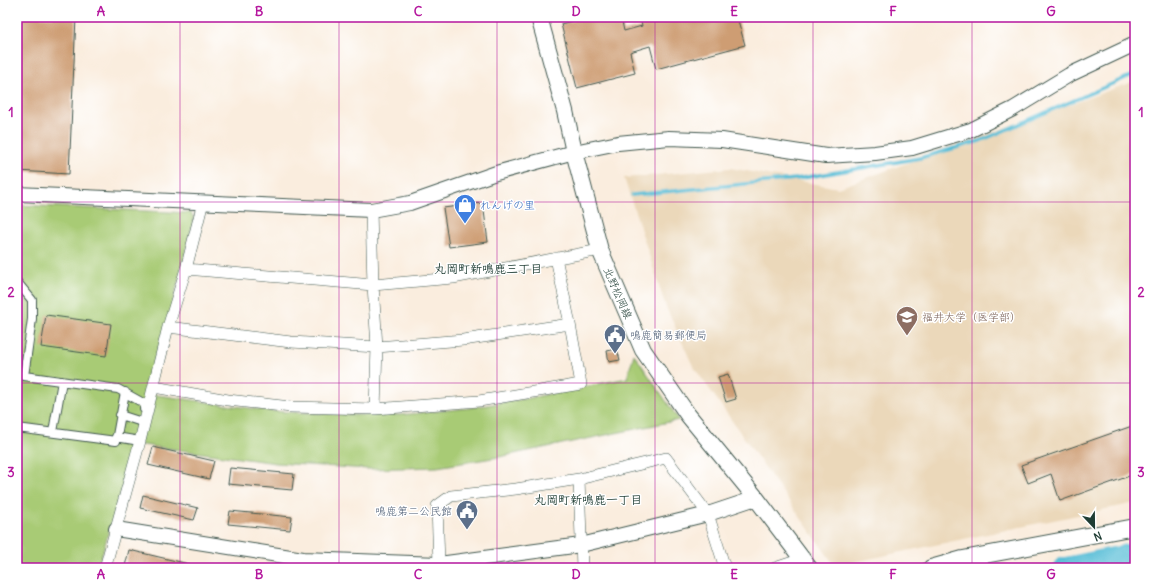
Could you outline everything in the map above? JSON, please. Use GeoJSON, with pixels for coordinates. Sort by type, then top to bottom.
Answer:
{"type":"FeatureCollection","features":[{"type":"Feature","properties":{"kind":"main road","name":"北野松岡線"},"geometry":{"type":"LineString","coordinates":[[539,17],[565,111],[574,152],[600,250],[643,350],[688,415],[756,498],[806,563]]}},
{"type":"Feature","properties":{"kind":"main road"},"geometry":{"type":"LineString","coordinates":[[931,568],[963,559],[1135,527]]}},
{"type":"Feature","properties":{"kind":"street"},"geometry":{"type":"LineString","coordinates":[[17,194],[371,210],[410,203],[496,173],[574,152],[618,143],[669,138],[722,140],[826,156],[875,153],[912,148],[971,130],[1013,110],[1069,75],[1135,44]]}},
{"type":"Feature","properties":{"kind":"street"},"geometry":{"type":"LineString","coordinates":[[105,568],[145,423],[168,327],[186,269],[203,202]]}},
{"type":"Feature","properties":{"kind":"street"},"geometry":{"type":"LineString","coordinates":[[371,210],[373,285],[377,346],[375,409]]}},
{"type":"Feature","properties":{"kind":"street"},"geometry":{"type":"LineString","coordinates":[[186,269],[373,285],[453,278],[600,250]]}},
{"type":"Feature","properties":{"kind":"street"},"geometry":{"type":"LineString","coordinates":[[154,387],[228,400],[292,407],[375,409],[479,401],[582,384],[556,258]]}},
{"type":"Feature","properties":{"kind":"street"},"geometry":{"type":"LineString","coordinates":[[17,282],[32,300],[32,319],[20,376],[118,389],[145,404],[144,409],[148,411]]}},
{"type":"Feature","properties":{"kind":"street"},"geometry":{"type":"LineString","coordinates":[[168,327],[291,342],[377,346],[462,340],[570,324]]}},
{"type":"Feature","properties":{"kind":"street"},"geometry":{"type":"LineString","coordinates":[[53,432],[62,381]]}},
{"type":"Feature","properties":{"kind":"street"},"geometry":{"type":"LineString","coordinates":[[17,428],[116,440],[125,392]]}},
{"type":"Feature","properties":{"kind":"street"},"geometry":{"type":"LineString","coordinates":[[120,415],[145,423]]}},
{"type":"Feature","properties":{"kind":"street"},"geometry":{"type":"LineString","coordinates":[[116,437],[140,441]]}},
{"type":"Feature","properties":{"kind":"street"},"geometry":{"type":"LineString","coordinates":[[439,564],[437,506],[451,496],[516,489],[579,479],[666,458],[708,514],[725,568]]}},
{"type":"Feature","properties":{"kind":"street"},"geometry":{"type":"LineString","coordinates":[[579,479],[582,568]]}},
{"type":"Feature","properties":{"kind":"street"},"geometry":{"type":"LineString","coordinates":[[116,529],[303,559],[439,564],[581,545],[708,514],[756,498]]}},
{"type":"Feature","properties":{"kind":"street"},"geometry":{"type":"LineString","coordinates":[[775,568],[806,563]]}},
{"type":"Feature","properties":{"kind":"shaded area","name":"福井大学（医学部）"},"geometry":{"type":"Polygon","coordinates":[[[1135,81],[1135,503],[835,566],[693,366],[666,307],[624,178],[730,168],[838,188],[1135,81]]]}},
{"type":"Feature","properties":{"kind":"green space"},"geometry":{"type":"Polygon","coordinates":[[[17,205],[191,213],[194,218],[150,394],[269,411],[354,415],[399,415],[469,408],[530,398],[627,378],[634,354],[679,420],[499,457],[437,467],[368,469],[276,463],[135,444],[98,568],[17,568],[17,205]]]}},
{"type":"Feature","properties":{"kind":"building"},"geometry":{"type":"Polygon","coordinates":[[[17,17],[76,17],[69,174],[17,171],[17,17]]]}},
{"type":"Feature","properties":{"kind":"building"},"geometry":{"type":"Polygon","coordinates":[[[586,17],[621,17],[624,31],[642,26],[640,17],[737,17],[745,45],[656,69],[650,46],[630,52],[635,73],[577,88],[561,24],[586,17]]]}},
{"type":"Feature","properties":{"kind":"building"},"geometry":{"type":"Polygon","coordinates":[[[483,203],[488,242],[449,247],[443,208],[483,203]]]}},
{"type":"Feature","properties":{"kind":"building"},"geometry":{"type":"Polygon","coordinates":[[[46,315],[111,324],[106,356],[41,347],[46,315]]]}},
{"type":"Feature","properties":{"kind":"building"},"geometry":{"type":"Polygon","coordinates":[[[617,349],[620,360],[609,362],[607,351],[617,349]]]}},
{"type":"Feature","properties":{"kind":"building"},"geometry":{"type":"Polygon","coordinates":[[[728,374],[736,399],[726,402],[718,377],[728,374]]]}},
{"type":"Feature","properties":{"kind":"building"},"geometry":{"type":"Polygon","coordinates":[[[1135,425],[1135,474],[1060,501],[1051,474],[1028,483],[1021,465],[1135,425]]]}},
{"type":"Feature","properties":{"kind":"building"},"geometry":{"type":"Polygon","coordinates":[[[153,447],[214,461],[209,479],[148,465],[153,447]]]}},
{"type":"Feature","properties":{"kind":"building"},"geometry":{"type":"Polygon","coordinates":[[[230,468],[294,474],[292,490],[228,484],[230,468]]]}},
{"type":"Feature","properties":{"kind":"building"},"geometry":{"type":"Polygon","coordinates":[[[143,495],[198,508],[194,520],[140,508],[143,495]]]}},
{"type":"Feature","properties":{"kind":"building"},"geometry":{"type":"Polygon","coordinates":[[[230,511],[292,517],[290,530],[228,524],[230,511]]]}},
{"type":"Feature","properties":{"kind":"building"},"geometry":{"type":"Polygon","coordinates":[[[129,550],[189,564],[189,568],[133,568],[125,566],[129,550]]]}},
{"type":"Feature","properties":{"kind":"waterway"},"geometry":{"type":"LineString","coordinates":[[632,195],[796,179],[920,158],[980,141],[1135,74]]}},
{"type":"Feature","properties":{"kind":"waterway"},"geometry":{"type":"LineString","coordinates":[[1063,568],[1135,553]]}},
{"type":"Feature","properties":{"kind":"place","name":"れんげの里"},"geometry":{"type":"Point","coordinates":[465,224]}},
{"type":"Feature","properties":{"kind":"place","name":"福井大学（医学部）"},"geometry":{"type":"Point","coordinates":[907,336]}},
{"type":"Feature","properties":{"kind":"place","name":"鳴鹿簡易郵便局"},"geometry":{"type":"Point","coordinates":[615,354]}},
{"type":"Feature","properties":{"kind":"place","name":"鳴鹿第二公民館"},"geometry":{"type":"Point","coordinates":[467,530]}},
{"type":"Feature","properties":{"kind":"district","name":"丸岡町新鳴鹿三丁目"},"geometry":{"type":"Point","coordinates":[488,268]}},
{"type":"Feature","properties":{"kind":"district","name":"丸岡町新鳴鹿一丁目"},"geometry":{"type":"Point","coordinates":[588,499]}}]}
